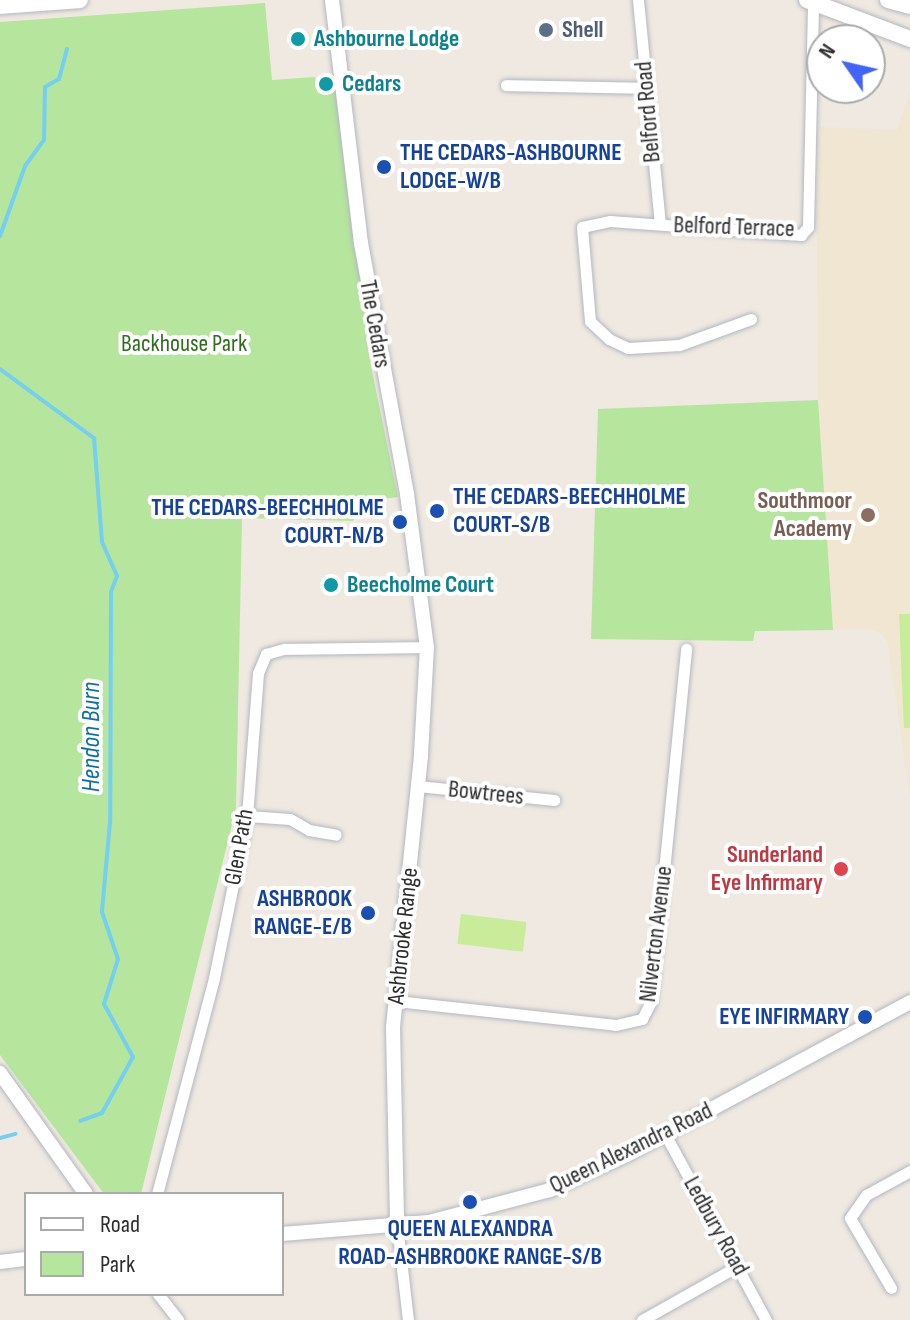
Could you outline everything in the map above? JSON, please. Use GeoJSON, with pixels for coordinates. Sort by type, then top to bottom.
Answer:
{"type":"FeatureCollection","features":[{"type":"Feature","properties":{"kind":"main road"},"geometry":{"type":"LineString","coordinates":[[0,6],[80,0]]}},
{"type":"Feature","properties":{"kind":"main road"},"geometry":{"type":"LineString","coordinates":[[888,0],[910,6]]}},
{"type":"Feature","properties":{"kind":"main road"},"geometry":{"type":"LineString","coordinates":[[811,1],[910,39]]}},
{"type":"Feature","properties":{"kind":"street","name":"The Cedars"},"geometry":{"type":"LineString","coordinates":[[332,0],[361,243],[407,494],[427,647]]}},
{"type":"Feature","properties":{"kind":"street","name":"Belford Road"},"geometry":{"type":"LineString","coordinates":[[638,0],[660,224]]}},
{"type":"Feature","properties":{"kind":"street","name":"Belford Terrace"},"geometry":{"type":"LineString","coordinates":[[660,224],[801,235],[808,227],[811,1]]}},
{"type":"Feature","properties":{"kind":"street"},"geometry":{"type":"LineString","coordinates":[[506,85],[647,88]]}},
{"type":"Feature","properties":{"kind":"street"},"geometry":{"type":"LineString","coordinates":[[660,224],[610,221],[582,227],[590,321],[609,339],[645,349],[679,345],[751,319]]}},
{"type":"Feature","properties":{"kind":"street","name":"Ashbrooke Range"},"geometry":{"type":"LineString","coordinates":[[397,1225],[396,1001],[418,786],[427,647]]}},
{"type":"Feature","properties":{"kind":"street","name":"Glen Path"},"geometry":{"type":"LineString","coordinates":[[158,1192],[214,978],[247,816],[258,673],[266,654],[284,649],[427,647]]}},
{"type":"Feature","properties":{"kind":"street","name":"Nilverton Avenue"},"geometry":{"type":"LineString","coordinates":[[396,1001],[616,1025],[642,1019],[651,1001],[686,649]]}},
{"type":"Feature","properties":{"kind":"street","name":"Bowtrees"},"geometry":{"type":"LineString","coordinates":[[418,786],[554,800]]}},
{"type":"Feature","properties":{"kind":"street"},"geometry":{"type":"LineString","coordinates":[[247,816],[290,819],[309,830],[336,835]]}},
{"type":"Feature","properties":{"kind":"street","name":"Queen Alexandra Road"},"geometry":{"type":"LineString","coordinates":[[284,1234],[429,1222],[550,1190],[665,1134],[910,1002]]}},
{"type":"Feature","properties":{"kind":"street"},"geometry":{"type":"LineString","coordinates":[[0,1073],[85,1192]]}},
{"type":"Feature","properties":{"kind":"street","name":"Ledbury Road"},"geometry":{"type":"LineString","coordinates":[[665,1134],[766,1320]]}},
{"type":"Feature","properties":{"kind":"street"},"geometry":{"type":"LineString","coordinates":[[891,1288],[850,1218],[866,1195],[910,1171]]}},
{"type":"Feature","properties":{"kind":"street"},"geometry":{"type":"LineString","coordinates":[[397,1225],[408,1320]]}},
{"type":"Feature","properties":{"kind":"street"},"geometry":{"type":"LineString","coordinates":[[0,1262],[24,1259]]}},
{"type":"Feature","properties":{"kind":"street"},"geometry":{"type":"LineString","coordinates":[[642,1320],[738,1266]]}},
{"type":"Feature","properties":{"kind":"street"},"geometry":{"type":"LineString","coordinates":[[160,1296],[178,1320]]}},
{"type":"Feature","properties":{"kind":"shaded area","name":"Southmoor Academy"},"geometry":{"type":"Polygon","coordinates":[[[910,92],[910,796],[887,640],[876,630],[833,630],[818,400],[817,243],[819,127],[897,130],[910,92]]]}},
{"type":"Feature","properties":{"kind":"green space","name":"Backhouse Park"},"geometry":{"type":"Polygon","coordinates":[[[265,3],[272,80],[315,77],[318,93],[336,91],[371,366],[398,497],[361,502],[353,521],[242,518],[236,808],[141,1192],[103,1192],[0,1055],[0,22],[265,3]]]}},
{"type":"Feature","properties":{"kind":"green space"},"geometry":{"type":"Polygon","coordinates":[[[818,400],[833,630],[755,631],[753,641],[591,639],[598,409],[818,400]]]}},
{"type":"Feature","properties":{"kind":"green space"},"geometry":{"type":"Polygon","coordinates":[[[899,614],[910,614],[910,728],[904,728],[899,614]]]}},
{"type":"Feature","properties":{"kind":"green space"},"geometry":{"type":"Polygon","coordinates":[[[461,914],[527,922],[523,952],[457,944],[461,914]]]}},
{"type":"Feature","properties":{"kind":"waterway","name":"Hendon Burn"},"geometry":{"type":"LineString","coordinates":[[0,236],[25,166],[44,140],[45,87],[59,79],[67,49]]}},
{"type":"Feature","properties":{"kind":"waterway","name":"Hendon Burn"},"geometry":{"type":"LineString","coordinates":[[0,369],[94,438],[102,542],[117,576],[111,592],[110,822],[102,912],[118,959],[104,1004],[133,1057],[102,1113],[80,1121]]}},
{"type":"Feature","properties":{"kind":"waterway"},"geometry":{"type":"LineString","coordinates":[[0,1138],[15,1134]]}},
{"type":"Feature","properties":{"kind":"place","name":"Shell"},"geometry":{"type":"Point","coordinates":[546,30]}},
{"type":"Feature","properties":{"kind":"place","name":"Ashbourne Lodge"},"geometry":{"type":"Point","coordinates":[298,39]}},
{"type":"Feature","properties":{"kind":"place","name":"Cedars"},"geometry":{"type":"Point","coordinates":[326,84]}},
{"type":"Feature","properties":{"kind":"place","name":"THE CEDARS-ASHBOURNE LODGE-W/B"},"geometry":{"type":"Point","coordinates":[384,167]}},
{"type":"Feature","properties":{"kind":"place","name":"THE CEDARS-BEECHHOLME COURT-S/B"},"geometry":{"type":"Point","coordinates":[437,511]}},
{"type":"Feature","properties":{"kind":"place","name":"Southmoor Academy"},"geometry":{"type":"Point","coordinates":[868,515]}},
{"type":"Feature","properties":{"kind":"place","name":"THE CEDARS-BEECHHOLME COURT-N/B"},"geometry":{"type":"Point","coordinates":[400,522]}},
{"type":"Feature","properties":{"kind":"place","name":"Beecholme Court"},"geometry":{"type":"Point","coordinates":[331,585]}},
{"type":"Feature","properties":{"kind":"place","name":"Sunderland Eye Infirmary"},"geometry":{"type":"Point","coordinates":[841,869]}},
{"type":"Feature","properties":{"kind":"place","name":"ASHBROOK RANGE-E/B"},"geometry":{"type":"Point","coordinates":[368,913]}},
{"type":"Feature","properties":{"kind":"place","name":"EYE INFIRMARY"},"geometry":{"type":"Point","coordinates":[865,1017]}},
{"type":"Feature","properties":{"kind":"place","name":"QUEEN ALEXANDRA ROAD-ASHBROOKE RANGE-S/B"},"geometry":{"type":"Point","coordinates":[470,1202]}}]}
